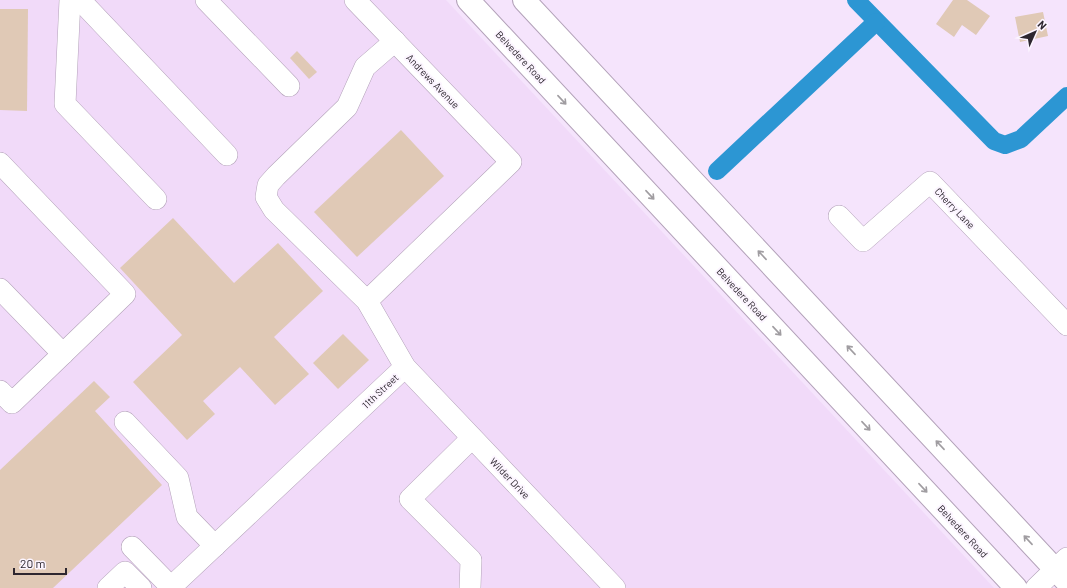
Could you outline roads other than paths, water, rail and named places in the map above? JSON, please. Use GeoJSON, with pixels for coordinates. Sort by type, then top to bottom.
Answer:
{"type":"FeatureCollection","features":[{"type":"Feature","properties":{"kind":"main road","name":"Belvedere Road"},"geometry":{"type":"LineString","coordinates":[[468,0],[1016,588]]}},
{"type":"Feature","properties":{"kind":"main road"},"geometry":{"type":"LineString","coordinates":[[524,0],[1063,570]]}},
{"type":"Feature","properties":{"kind":"street"},"geometry":{"type":"LineString","coordinates":[[70,0],[65,104],[156,199]]}},
{"type":"Feature","properties":{"kind":"street"},"geometry":{"type":"LineString","coordinates":[[80,0],[227,155]]}},
{"type":"Feature","properties":{"kind":"street"},"geometry":{"type":"LineString","coordinates":[[206,0],[289,86]]}},
{"type":"Feature","properties":{"kind":"street","name":"Andrews Avenue"},"geometry":{"type":"LineString","coordinates":[[355,0],[511,162],[367,301]]}},
{"type":"Feature","properties":{"kind":"street","name":"11th Street"},"geometry":{"type":"LineString","coordinates":[[170,588],[406,367],[367,301],[274,210],[266,197],[268,185],[276,176],[347,107],[365,67],[395,41]]}},
{"type":"Feature","properties":{"kind":"street"},"geometry":{"type":"LineString","coordinates":[[0,163],[125,294],[12,403],[0,391]]}},
{"type":"Feature","properties":{"kind":"street","name":"Cherry Lane"},"geometry":{"type":"LineString","coordinates":[[839,216],[863,241],[930,182],[1067,325]]}},
{"type":"Feature","properties":{"kind":"street"},"geometry":{"type":"LineString","coordinates":[[0,289],[63,354]]}},
{"type":"Feature","properties":{"kind":"street","name":"Wilder Drive"},"geometry":{"type":"LineString","coordinates":[[406,367],[615,588]]}},
{"type":"Feature","properties":{"kind":"street"},"geometry":{"type":"LineString","coordinates":[[125,422],[178,478],[187,517],[215,546]]}},
{"type":"Feature","properties":{"kind":"street"},"geometry":{"type":"LineString","coordinates":[[470,588],[471,560],[410,499],[472,438]]}},
{"type":"Feature","properties":{"kind":"street"},"geometry":{"type":"LineString","coordinates":[[132,547],[170,588]]}},
{"type":"Feature","properties":{"kind":"street"},"geometry":{"type":"LineString","coordinates":[[1036,588],[1063,570]]}},
{"type":"Feature","properties":{"kind":"street"},"geometry":{"type":"LineString","coordinates":[[108,588],[125,572],[141,588]]}},
{"type":"Feature","properties":{"kind":"waterway"},"geometry":{"type":"LineString","coordinates":[[856,0],[994,141],[1005,145],[1021,139],[1067,96]]}},
{"type":"Feature","properties":{"kind":"waterway"},"geometry":{"type":"LineString","coordinates":[[717,171],[876,22]]}}]}
